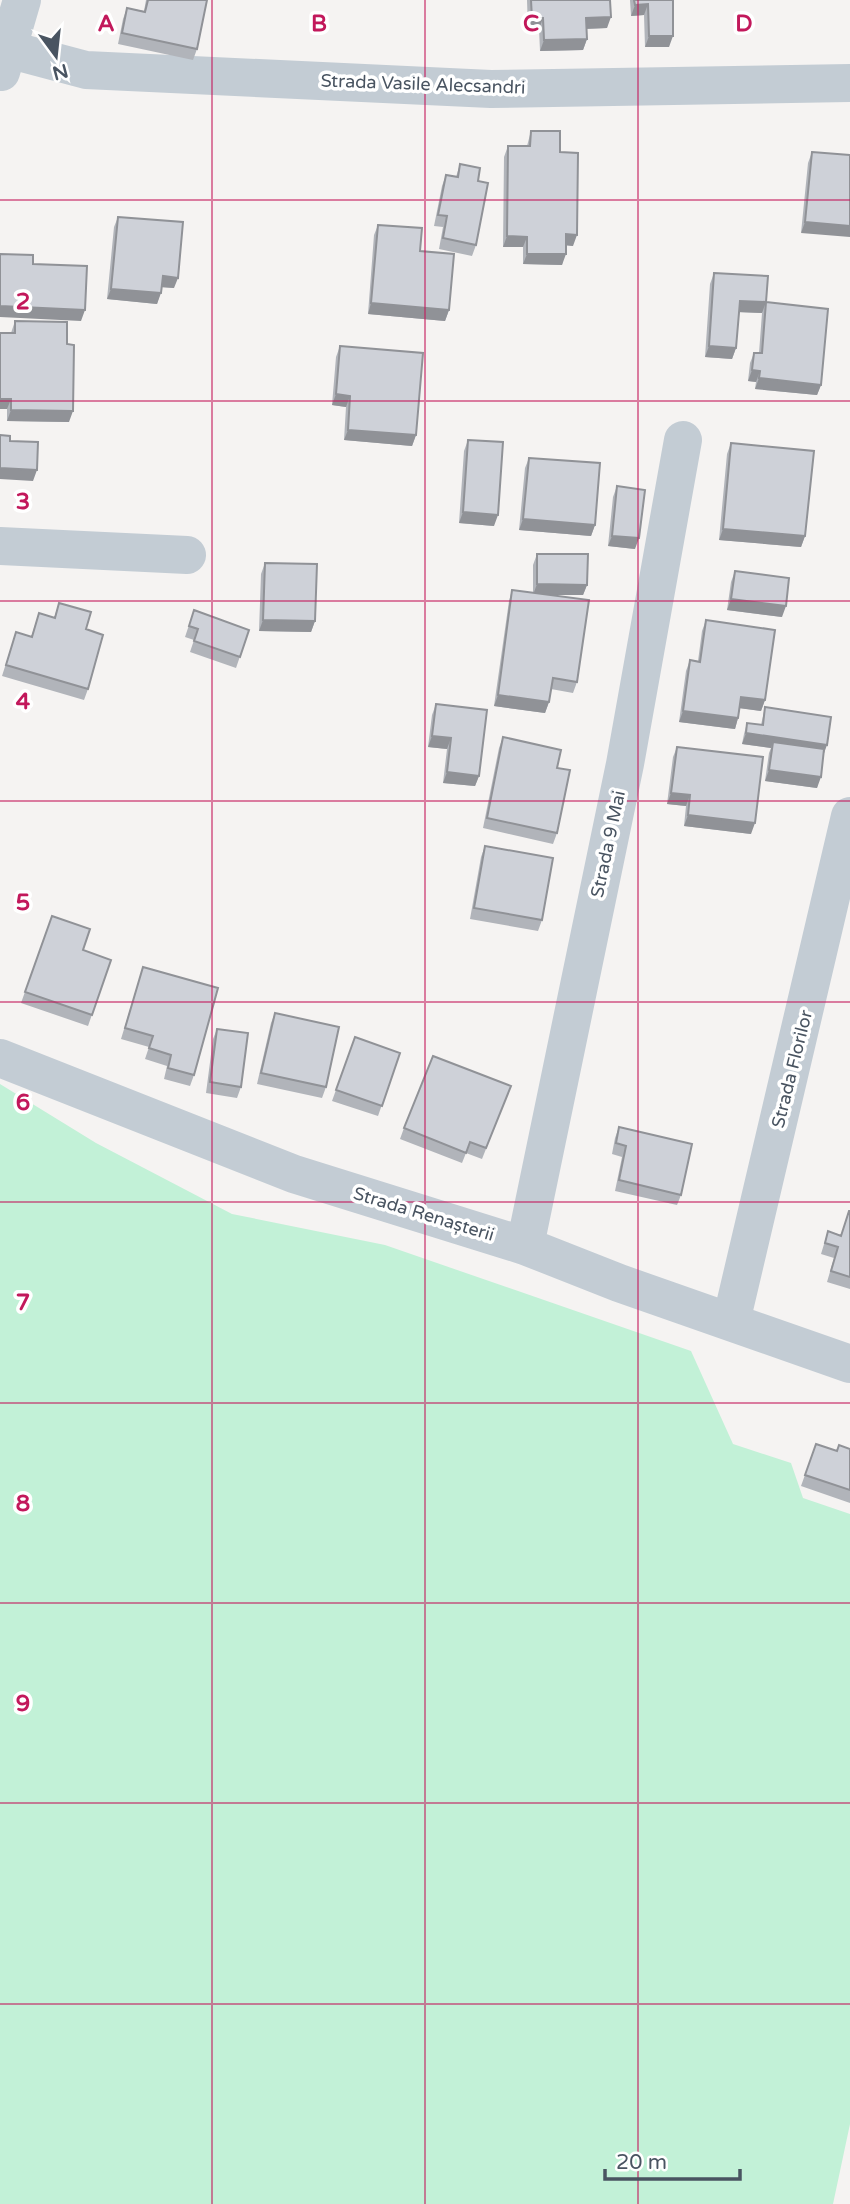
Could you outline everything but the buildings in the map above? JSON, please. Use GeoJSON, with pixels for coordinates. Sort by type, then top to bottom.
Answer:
{"type":"FeatureCollection","features":[{"type":"Feature","properties":{"kind":"street"},"geometry":{"type":"LineString","coordinates":[[2,56],[22,0]]}},
{"type":"Feature","properties":{"kind":"street","name":"Strada Vasile Alecsandri"},"geometry":{"type":"LineString","coordinates":[[2,56],[86,70],[477,88],[850,83]]}},
{"type":"Feature","properties":{"kind":"street","name":"Strada 9 Mai"},"geometry":{"type":"LineString","coordinates":[[525,1246],[625,764],[683,440]]}},
{"type":"Feature","properties":{"kind":"street"},"geometry":{"type":"LineString","coordinates":[[0,546],[187,555]]}},
{"type":"Feature","properties":{"kind":"street","name":"Strada Florilor"},"geometry":{"type":"LineString","coordinates":[[731,1322],[850,816]]}},
{"type":"Feature","properties":{"kind":"street","name":"Strada Renașterii"},"geometry":{"type":"LineString","coordinates":[[0,1058],[294,1174],[525,1246],[619,1283],[850,1364]]}},
{"type":"Feature","properties":{"kind":"green space"},"geometry":{"type":"Polygon","coordinates":[[[0,1084],[96,1143],[232,1214],[385,1245],[691,1351],[733,1444],[791,1463],[803,1498],[850,1514],[850,2124],[833,2204],[0,2204],[0,1084]]]}}]}
